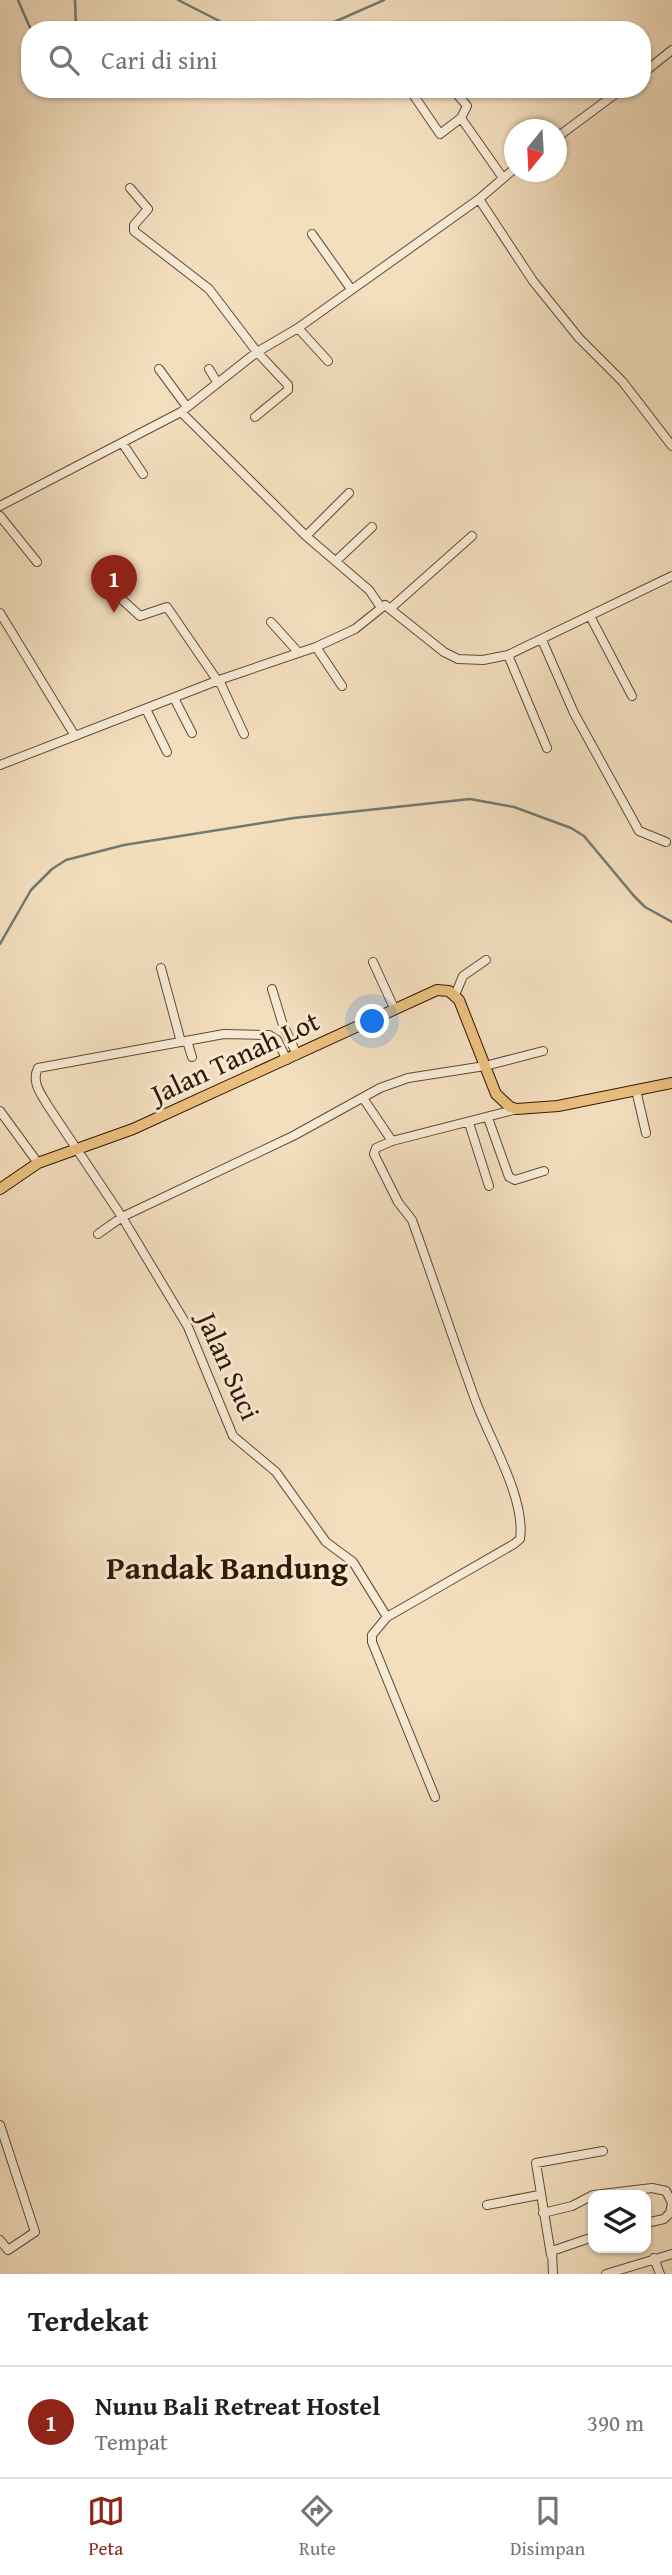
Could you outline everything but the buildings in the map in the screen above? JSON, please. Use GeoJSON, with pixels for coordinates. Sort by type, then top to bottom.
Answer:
{"type":"FeatureCollection","features":[{"type":"Feature","properties":{"kind":"main road","name":"Jalan Tanah Lot"},"geometry":{"type":"LineString","coordinates":[[0,1189],[38,1163],[133,1129],[394,1008],[437,990],[455,995]]}},
{"type":"Feature","properties":{"kind":"main road"},"geometry":{"type":"LineString","coordinates":[[455,995],[496,1094],[509,1107],[517,1109],[558,1106],[672,1083]]}},
{"type":"Feature","properties":{"kind":"street"},"geometry":{"type":"LineString","coordinates":[[651,67],[672,50]]}},
{"type":"Feature","properties":{"kind":"street"},"geometry":{"type":"LineString","coordinates":[[415,98],[440,134],[461,118],[467,106],[460,98]]}},
{"type":"Feature","properties":{"kind":"street"},"geometry":{"type":"LineString","coordinates":[[567,130],[610,98]]}},
{"type":"Feature","properties":{"kind":"street"},"geometry":{"type":"LineString","coordinates":[[1,503],[123,444],[184,410],[257,352],[298,327],[479,199],[503,178],[461,118]]}},
{"type":"Feature","properties":{"kind":"street"},"geometry":{"type":"LineString","coordinates":[[130,188],[148,209],[134,225],[134,231],[209,289],[257,352],[289,388],[255,417]]}},
{"type":"Feature","properties":{"kind":"street"},"geometry":{"type":"LineString","coordinates":[[479,199],[533,281],[579,338],[622,381],[672,446]]}},
{"type":"Feature","properties":{"kind":"street"},"geometry":{"type":"LineString","coordinates":[[312,234],[351,289]]}},
{"type":"Feature","properties":{"kind":"street"},"geometry":{"type":"LineString","coordinates":[[298,327],[328,361]]}},
{"type":"Feature","properties":{"kind":"street"},"geometry":{"type":"LineString","coordinates":[[159,369],[184,410],[306,536],[369,590],[380,606]]}},
{"type":"Feature","properties":{"kind":"street"},"geometry":{"type":"LineString","coordinates":[[209,369],[217,382]]}},
{"type":"Feature","properties":{"kind":"street"},"geometry":{"type":"LineString","coordinates":[[123,444],[143,474]]}},
{"type":"Feature","properties":{"kind":"street"},"geometry":{"type":"LineString","coordinates":[[306,536],[349,493]]}},
{"type":"Feature","properties":{"kind":"street"},"geometry":{"type":"LineString","coordinates":[[0,516],[37,562]]}},
{"type":"Feature","properties":{"kind":"street"},"geometry":{"type":"LineString","coordinates":[[336,561],[372,527]]}},
{"type":"Feature","properties":{"kind":"street"},"geometry":{"type":"LineString","coordinates":[[391,607],[472,536]]}},
{"type":"Feature","properties":{"kind":"street"},"geometry":{"type":"LineString","coordinates":[[0,765],[218,680],[316,647],[355,629],[380,606],[391,607],[435,645],[458,659],[483,660],[508,655],[542,640],[672,576]]}},
{"type":"Feature","properties":{"kind":"street"},"geometry":{"type":"LineString","coordinates":[[107,586],[140,615],[167,607],[218,680],[244,734]]}},
{"type":"Feature","properties":{"kind":"street"},"geometry":{"type":"LineString","coordinates":[[0,613],[75,735]]}},
{"type":"Feature","properties":{"kind":"street"},"geometry":{"type":"LineString","coordinates":[[590,617],[632,696]]}},
{"type":"Feature","properties":{"kind":"street"},"geometry":{"type":"LineString","coordinates":[[271,622],[298,652]]}},
{"type":"Feature","properties":{"kind":"street"},"geometry":{"type":"LineString","coordinates":[[542,640],[573,713],[639,831],[666,842]]}},
{"type":"Feature","properties":{"kind":"street"},"geometry":{"type":"LineString","coordinates":[[316,647],[342,686]]}},
{"type":"Feature","properties":{"kind":"street"},"geometry":{"type":"LineString","coordinates":[[508,655],[547,748]]}},
{"type":"Feature","properties":{"kind":"street"},"geometry":{"type":"LineString","coordinates":[[174,698],[192,733]]}},
{"type":"Feature","properties":{"kind":"street"},"geometry":{"type":"LineString","coordinates":[[146,709],[167,752]]}},
{"type":"Feature","properties":{"kind":"street"},"geometry":{"type":"LineString","coordinates":[[455,995],[463,976],[486,960]]}},
{"type":"Feature","properties":{"kind":"street"},"geometry":{"type":"LineString","coordinates":[[373,962],[394,1008]]}},
{"type":"Feature","properties":{"kind":"street"},"geometry":{"type":"LineString","coordinates":[[161,968],[184,1042],[192,1057]]}},
{"type":"Feature","properties":{"kind":"street"},"geometry":{"type":"LineString","coordinates":[[272,989],[292,1057]]}},
{"type":"Feature","properties":{"kind":"street"},"geometry":{"type":"LineString","coordinates":[[184,1042],[224,1034],[269,1035],[292,1057]]}},
{"type":"Feature","properties":{"kind":"street","name":"Jalan Suci"},"geometry":{"type":"LineString","coordinates":[[184,1042],[38,1068],[35,1076],[37,1087],[122,1217],[188,1327],[233,1436],[276,1472],[326,1542],[353,1562],[387,1617]]}},
{"type":"Feature","properties":{"kind":"street"},"geometry":{"type":"LineString","coordinates":[[98,1234],[122,1217],[408,1078],[485,1066],[543,1051]]}},
{"type":"Feature","properties":{"kind":"street"},"geometry":{"type":"LineString","coordinates":[[636,1090],[646,1133]]}},
{"type":"Feature","properties":{"kind":"street"},"geometry":{"type":"LineString","coordinates":[[363,1098],[392,1141]]}},
{"type":"Feature","properties":{"kind":"street"},"geometry":{"type":"LineString","coordinates":[[435,1797],[372,1642],[375,1628],[387,1617],[514,1544],[521,1533],[517,1503],[477,1404],[412,1220],[398,1202],[374,1154],[376,1148],[392,1141],[517,1109]]}},
{"type":"Feature","properties":{"kind":"street"},"geometry":{"type":"LineString","coordinates":[[0,1111],[38,1163]]}},
{"type":"Feature","properties":{"kind":"street"},"geometry":{"type":"LineString","coordinates":[[488,1118],[509,1177],[515,1180],[544,1171]]}},
{"type":"Feature","properties":{"kind":"street"},"geometry":{"type":"LineString","coordinates":[[469,1123],[489,1186]]}},
{"type":"Feature","properties":{"kind":"street"},"geometry":{"type":"LineString","coordinates":[[0,2125],[35,2232],[4,2253],[0,2240]]}},
{"type":"Feature","properties":{"kind":"street"},"geometry":{"type":"LineString","coordinates":[[553,2274],[536,2163],[603,2151]]}},
{"type":"Feature","properties":{"kind":"street"},"geometry":{"type":"LineString","coordinates":[[635,2190],[652,2188],[666,2191],[672,2203],[671,2213],[664,2219],[651,2222]]}},
{"type":"Feature","properties":{"kind":"street"},"geometry":{"type":"LineString","coordinates":[[486,2205],[539,2195]]}},
{"type":"Feature","properties":{"kind":"street"},"geometry":{"type":"LineString","coordinates":[[543,2213],[572,2206],[588,2198]]}},
{"type":"Feature","properties":{"kind":"street"},"geometry":{"type":"LineString","coordinates":[[551,2255],[555,2249],[588,2238]]}},
{"type":"Feature","properties":{"kind":"street"},"geometry":{"type":"LineString","coordinates":[[606,2274],[672,2254]]}},
{"type":"Feature","properties":{"kind":"street"},"geometry":{"type":"LineString","coordinates":[[654,2258],[660,2274]]}},
{"type":"Feature","properties":{"kind":"waterway"},"geometry":{"type":"LineString","coordinates":[[18,0],[27,21]]}},
{"type":"Feature","properties":{"kind":"waterway"},"geometry":{"type":"LineString","coordinates":[[75,0],[76,21]]}},
{"type":"Feature","properties":{"kind":"waterway"},"geometry":{"type":"LineString","coordinates":[[178,0],[219,21]]}},
{"type":"Feature","properties":{"kind":"waterway"},"geometry":{"type":"LineString","coordinates":[[336,21],[384,0]]}},
{"type":"Feature","properties":{"kind":"waterway"},"geometry":{"type":"LineString","coordinates":[[0,944],[31,890],[52,869],[66,860],[124,845],[294,818],[470,799],[514,807],[571,828],[584,836],[645,907],[672,922]]}},
{"type":"Feature","properties":{"kind":"place","name":"Nunu Bali Retreat Hostel"},"geometry":{"type":"Point","coordinates":[114,613]}},
{"type":"Feature","properties":{"kind":"district","name":"Pandak Bandung"},"geometry":{"type":"Point","coordinates":[227,1568]}}]}
